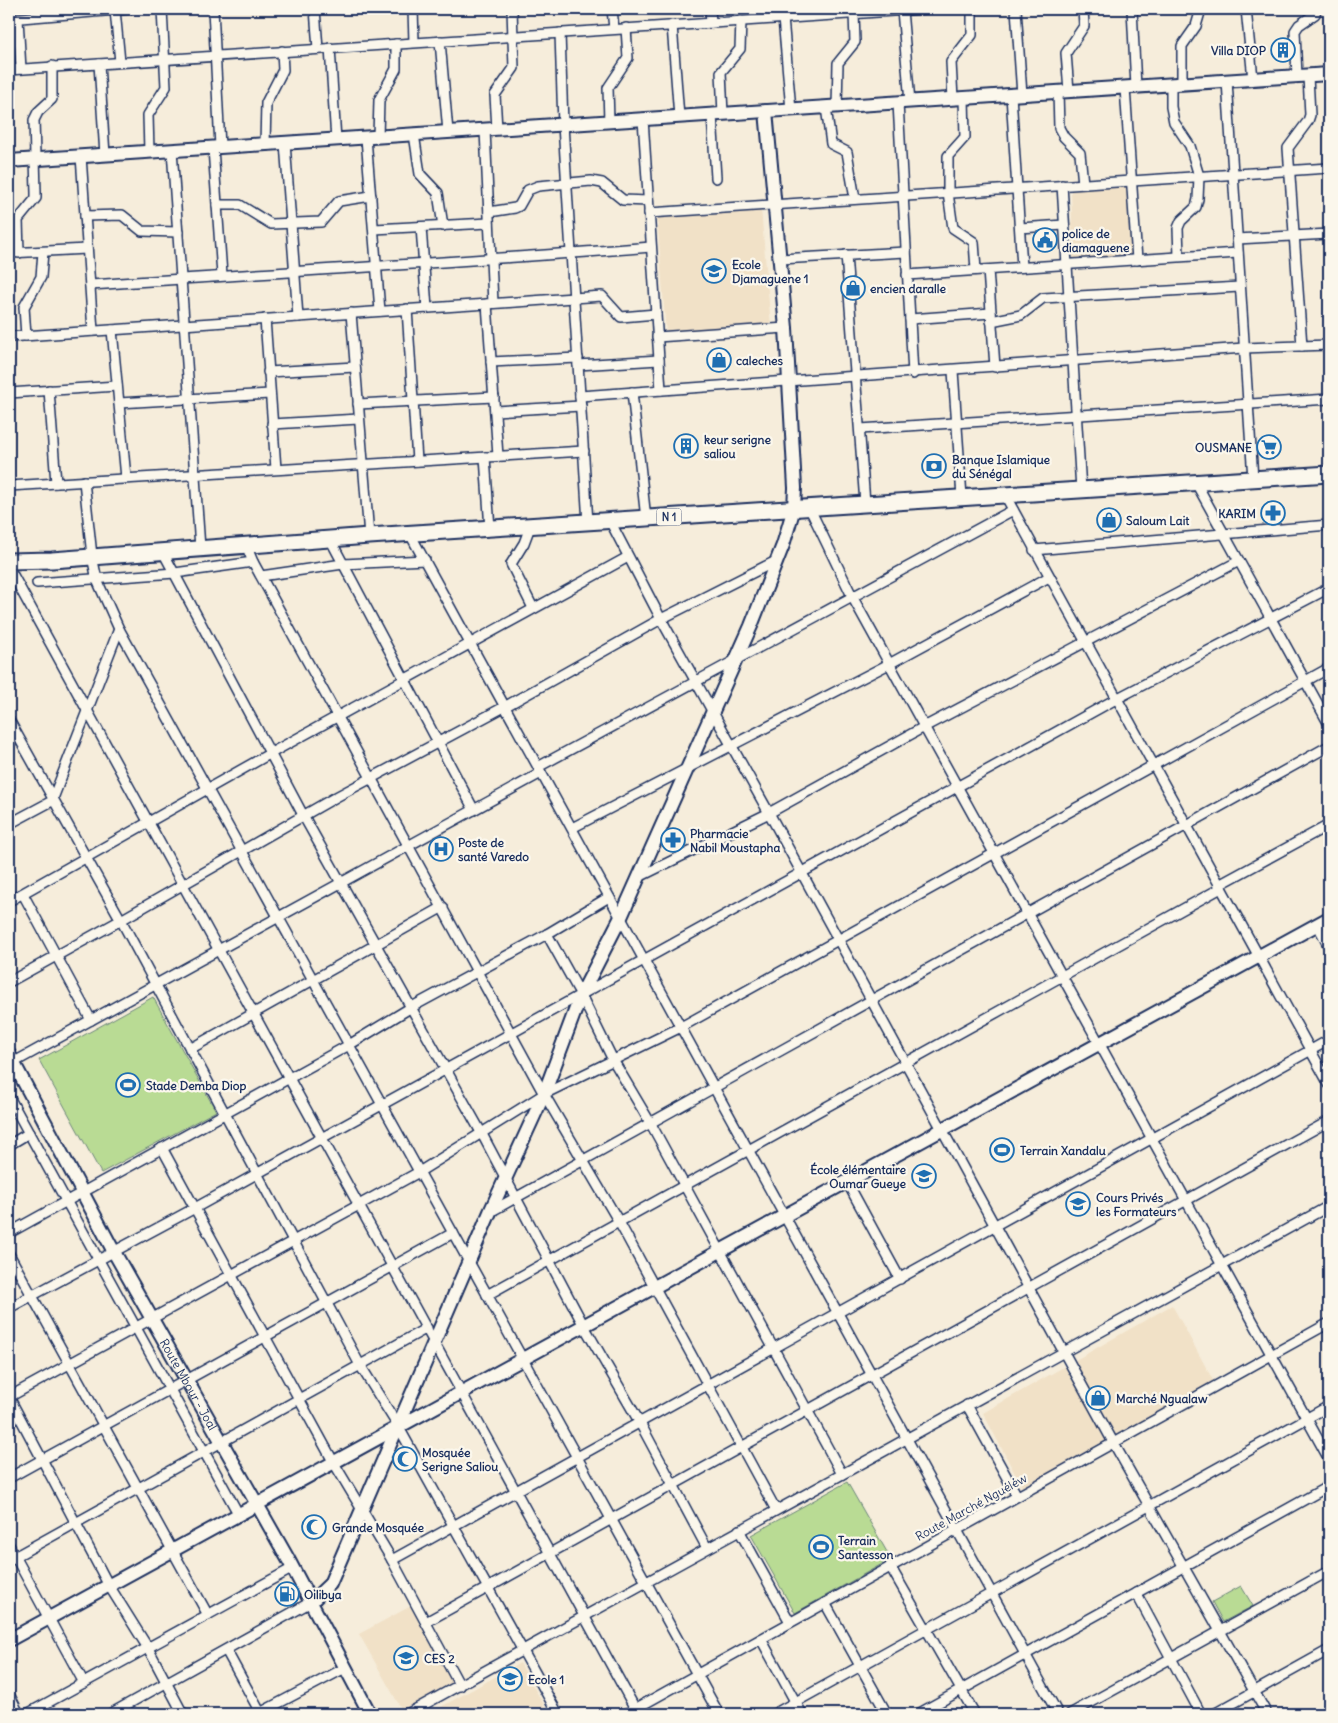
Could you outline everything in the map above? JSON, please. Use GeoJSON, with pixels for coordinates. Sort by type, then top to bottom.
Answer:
{"type":"FeatureCollection","features":[{"type":"Feature","properties":{"kind":"highway","name":"N 1"},"geometry":{"type":"LineString","coordinates":[[9,561],[865,503],[1329,474]]}},
{"type":"Feature","properties":{"kind":"main road"},"geometry":{"type":"LineString","coordinates":[[9,161],[1329,74]]}},
{"type":"Feature","properties":{"kind":"main road"},"geometry":{"type":"LineString","coordinates":[[312,1602],[330,1584],[468,1261],[544,1094],[581,995],[621,918],[802,508],[788,381],[786,328],[776,204],[766,111]]}},
{"type":"Feature","properties":{"kind":"main road"},"geometry":{"type":"LineString","coordinates":[[9,1640],[171,1549],[257,1505],[398,1426],[523,1360],[1329,918]]}},
{"type":"Feature","properties":{"kind":"main road","name":"Route Mbour - Joal"},"geometry":{"type":"LineString","coordinates":[[10,1061],[185,1380],[312,1602],[370,1714]]}},
{"type":"Feature","properties":{"kind":"street"},"geometry":{"type":"LineString","coordinates":[[21,69],[13,19],[68,12],[129,9]]}},
{"type":"Feature","properties":{"kind":"street"},"geometry":{"type":"LineString","coordinates":[[149,152],[148,115],[166,88],[162,9]]}},
{"type":"Feature","properties":{"kind":"street"},"geometry":{"type":"LineString","coordinates":[[213,9],[216,56],[217,205],[222,275]]}},
{"type":"Feature","properties":{"kind":"street"},"geometry":{"type":"LineString","coordinates":[[316,9],[318,49]]}},
{"type":"Feature","properties":{"kind":"street"},"geometry":{"type":"LineString","coordinates":[[413,9],[414,42]]}},
{"type":"Feature","properties":{"kind":"street"},"geometry":{"type":"LineString","coordinates":[[498,456],[491,362],[489,212],[491,129],[495,95],[514,68],[512,9]]}},
{"type":"Feature","properties":{"kind":"street"},"geometry":{"type":"LineString","coordinates":[[612,9],[614,29]]}},
{"type":"Feature","properties":{"kind":"street"},"geometry":{"type":"LineString","coordinates":[[710,9],[711,23]]}},
{"type":"Feature","properties":{"kind":"street"},"geometry":{"type":"LineString","coordinates":[[9,70],[783,18],[810,12],[854,13],[923,9]]}},
{"type":"Feature","properties":{"kind":"street"},"geometry":{"type":"LineString","coordinates":[[972,9],[972,35],[951,62],[965,137],[948,156],[948,193],[953,228],[974,242],[976,270]]}},
{"type":"Feature","properties":{"kind":"street"},"geometry":{"type":"LineString","coordinates":[[1016,9],[1017,188],[1022,267]]}},
{"type":"Feature","properties":{"kind":"street"},"geometry":{"type":"LineString","coordinates":[[1083,9],[1084,26],[1066,53],[1059,128],[1064,137],[1080,154],[1083,184]]}},
{"type":"Feature","properties":{"kind":"street"},"geometry":{"type":"LineString","coordinates":[[1132,9],[1131,181],[1137,260]]}},
{"type":"Feature","properties":{"kind":"street"},"geometry":{"type":"LineString","coordinates":[[1179,256],[1178,228],[1181,221],[1196,207],[1199,176],[1190,146],[1174,122],[1170,107],[1182,46],[1196,26],[1201,9]]}},
{"type":"Feature","properties":{"kind":"street"},"geometry":{"type":"LineString","coordinates":[[1246,9],[1253,79]]}},
{"type":"Feature","properties":{"kind":"street"},"geometry":{"type":"LineString","coordinates":[[1302,346],[1288,148],[1290,142],[1304,128],[1310,115],[1294,31],[1299,25],[1315,14],[1316,9]]}},
{"type":"Feature","properties":{"kind":"street"},"geometry":{"type":"LineString","coordinates":[[115,10],[120,62]]}},
{"type":"Feature","properties":{"kind":"street"},"geometry":{"type":"LineString","coordinates":[[906,10],[903,196],[913,374]]}},
{"type":"Feature","properties":{"kind":"street"},"geometry":{"type":"LineString","coordinates":[[854,13],[855,42],[839,59],[837,66],[831,107],[831,144],[843,149],[848,156],[855,199]]}},
{"type":"Feature","properties":{"kind":"street"},"geometry":{"type":"LineString","coordinates":[[783,18],[791,110]]}},
{"type":"Feature","properties":{"kind":"street"},"geometry":{"type":"LineString","coordinates":[[716,178],[721,72],[740,49],[741,21]]}},
{"type":"Feature","properties":{"kind":"street"},"geometry":{"type":"LineString","coordinates":[[672,25],[679,117]]}},
{"type":"Feature","properties":{"kind":"street"},"geometry":{"type":"LineString","coordinates":[[609,122],[608,88],[628,58],[626,28]]}},
{"type":"Feature","properties":{"kind":"street"},"geometry":{"type":"LineString","coordinates":[[560,33],[563,124],[588,523]]}},
{"type":"Feature","properties":{"kind":"street"},"geometry":{"type":"LineString","coordinates":[[440,41],[448,132]]}},
{"type":"Feature","properties":{"kind":"street"},"geometry":{"type":"LineString","coordinates":[[380,311],[371,196],[372,137],[380,100],[396,69],[396,44]]}},
{"type":"Feature","properties":{"kind":"street"},"geometry":{"type":"LineString","coordinates":[[330,48],[336,140]]}},
{"type":"Feature","properties":{"kind":"street"},"geometry":{"type":"LineString","coordinates":[[265,144],[266,102],[283,70],[282,51]]}},
{"type":"Feature","properties":{"kind":"street"},"geometry":{"type":"LineString","coordinates":[[99,64],[105,155]]}},
{"type":"Feature","properties":{"kind":"street"},"geometry":{"type":"LineString","coordinates":[[19,253],[18,220],[36,198],[34,120],[38,112],[52,99],[52,66]]}},
{"type":"Feature","properties":{"kind":"street"},"geometry":{"type":"LineString","coordinates":[[1227,81],[1253,479]]}},
{"type":"Feature","properties":{"kind":"street"},"geometry":{"type":"LineString","coordinates":[[643,119],[661,390]]}},
{"type":"Feature","properties":{"kind":"street"},"geometry":{"type":"LineString","coordinates":[[414,134],[420,174],[438,193],[442,226]]}},
{"type":"Feature","properties":{"kind":"street"},"geometry":{"type":"LineString","coordinates":[[286,143],[298,317]]}},
{"type":"Feature","properties":{"kind":"street"},"geometry":{"type":"LineString","coordinates":[[172,150],[200,548]]}},
{"type":"Feature","properties":{"kind":"street"},"geometry":{"type":"LineString","coordinates":[[81,156],[93,331]]}},
{"type":"Feature","properties":{"kind":"street"},"geometry":{"type":"LineString","coordinates":[[649,213],[1329,168]]}},
{"type":"Feature","properties":{"kind":"street"},"geometry":{"type":"LineString","coordinates":[[489,212],[515,208],[532,188],[597,181],[623,200],[648,201]]}},
{"type":"Feature","properties":{"kind":"street"},"geometry":{"type":"LineString","coordinates":[[1062,186],[1081,490]]}},
{"type":"Feature","properties":{"kind":"street"},"geometry":{"type":"LineString","coordinates":[[217,205],[240,205],[266,223],[291,225],[321,222],[339,201],[371,196]]}},
{"type":"Feature","properties":{"kind":"street"},"geometry":{"type":"LineString","coordinates":[[85,216],[122,215],[142,231],[178,232]]}},
{"type":"Feature","properties":{"kind":"street"},"geometry":{"type":"LineString","coordinates":[[374,230],[489,223]]}},
{"type":"Feature","properties":{"kind":"street"},"geometry":{"type":"LineString","coordinates":[[1020,228],[1064,225]]}},
{"type":"Feature","properties":{"kind":"street"},"geometry":{"type":"LineString","coordinates":[[421,227],[427,308]]}},
{"type":"Feature","properties":{"kind":"street"},"geometry":{"type":"LineString","coordinates":[[1237,239],[1329,234]]}},
{"type":"Feature","properties":{"kind":"street"},"geometry":{"type":"LineString","coordinates":[[90,285],[222,275],[424,265],[651,247]]}},
{"type":"Feature","properties":{"kind":"street"},"geometry":{"type":"LineString","coordinates":[[9,253],[87,249]]}},
{"type":"Feature","properties":{"kind":"street"},"geometry":{"type":"LineString","coordinates":[[26,336],[24,307],[41,277],[43,252]]}},
{"type":"Feature","properties":{"kind":"street"},"geometry":{"type":"LineString","coordinates":[[780,259],[906,252]]}},
{"type":"Feature","properties":{"kind":"street"},"geometry":{"type":"LineString","coordinates":[[907,275],[1238,253]]}},
{"type":"Feature","properties":{"kind":"street"},"geometry":{"type":"LineString","coordinates":[[846,255],[865,503]]}},
{"type":"Feature","properties":{"kind":"street"},"geometry":{"type":"LineString","coordinates":[[988,270],[995,367]]}},
{"type":"Feature","properties":{"kind":"street"},"geometry":{"type":"LineString","coordinates":[[910,319],[1021,315],[1043,298],[1240,287]]}},
{"type":"Feature","properties":{"kind":"street"},"geometry":{"type":"LineString","coordinates":[[9,337],[602,296],[621,316],[656,314]]}},
{"type":"Feature","properties":{"kind":"street"},"geometry":{"type":"LineString","coordinates":[[406,309],[418,461]]}},
{"type":"Feature","properties":{"kind":"street"},"geometry":{"type":"LineString","coordinates":[[351,313],[369,536]]}},
{"type":"Feature","properties":{"kind":"street"},"geometry":{"type":"LineString","coordinates":[[264,319],[276,469]]}},
{"type":"Feature","properties":{"kind":"street"},"geometry":{"type":"LineString","coordinates":[[658,337],[786,328]]}},
{"type":"Feature","properties":{"kind":"street"},"geometry":{"type":"LineString","coordinates":[[112,330],[126,478]]}},
{"type":"Feature","properties":{"kind":"street"},"geometry":{"type":"LineString","coordinates":[[580,396],[913,374],[1244,348],[1329,345]]}},
{"type":"Feature","properties":{"kind":"street"},"geometry":{"type":"LineString","coordinates":[[491,362],[659,360]]}},
{"type":"Feature","properties":{"kind":"street"},"geometry":{"type":"LineString","coordinates":[[268,372],[355,367]]}},
{"type":"Feature","properties":{"kind":"street"},"geometry":{"type":"LineString","coordinates":[[952,371],[962,497]]}},
{"type":"Feature","properties":{"kind":"street"},"geometry":{"type":"LineString","coordinates":[[9,392],[117,386]]}},
{"type":"Feature","properties":{"kind":"street"},"geometry":{"type":"LineString","coordinates":[[49,390],[56,483]]}},
{"type":"Feature","properties":{"kind":"street"},"geometry":{"type":"LineString","coordinates":[[632,392],[646,519]]}},
{"type":"Feature","properties":{"kind":"street"},"geometry":{"type":"LineString","coordinates":[[119,403],[270,394]]}},
{"type":"Feature","properties":{"kind":"street"},"geometry":{"type":"LineString","coordinates":[[358,404],[494,397]]}},
{"type":"Feature","properties":{"kind":"street"},"geometry":{"type":"LineString","coordinates":[[860,429],[1329,399]]}},
{"type":"Feature","properties":{"kind":"street"},"geometry":{"type":"LineString","coordinates":[[495,411],[581,406]]}},
{"type":"Feature","properties":{"kind":"street"},"geometry":{"type":"LineString","coordinates":[[272,424],[359,418]]}},
{"type":"Feature","properties":{"kind":"street"},"geometry":{"type":"LineString","coordinates":[[9,486],[195,473],[584,451]]}},
{"type":"Feature","properties":{"kind":"street"},"geometry":{"type":"LineString","coordinates":[[485,457],[490,529]]}},
{"type":"Feature","properties":{"kind":"street"},"geometry":{"type":"LineString","coordinates":[[84,481],[92,556],[97,580],[119,628],[719,1714]]}},
{"type":"Feature","properties":{"kind":"street"},"geometry":{"type":"LineString","coordinates":[[1196,483],[1269,619],[1329,724]]}},
{"type":"Feature","properties":{"kind":"street"},"geometry":{"type":"LineString","coordinates":[[1005,495],[1329,1084]]}},
{"type":"Feature","properties":{"kind":"street"},"geometry":{"type":"LineString","coordinates":[[802,508],[1329,1459]]}},
{"type":"Feature","properties":{"kind":"street"},"geometry":{"type":"LineString","coordinates":[[10,1061],[91,1020],[410,846],[737,658],[853,598],[1013,510]]}},
{"type":"Feature","properties":{"kind":"street"},"geometry":{"type":"LineString","coordinates":[[610,521],[661,619],[802,872],[1113,1442],[1267,1714]]}},
{"type":"Feature","properties":{"kind":"street"},"geometry":{"type":"LineString","coordinates":[[1034,550],[1329,525]]}},
{"type":"Feature","properties":{"kind":"street"},"geometry":{"type":"LineString","coordinates":[[530,527],[524,543],[511,564],[533,608]]}},
{"type":"Feature","properties":{"kind":"street"},"geometry":{"type":"LineString","coordinates":[[410,534],[1058,1714]]}},
{"type":"Feature","properties":{"kind":"street"},"geometry":{"type":"LineString","coordinates":[[330,539],[474,810]]}},
{"type":"Feature","properties":{"kind":"street"},"geometry":{"type":"LineString","coordinates":[[246,545],[253,562],[512,1032],[544,1094],[619,1222],[776,1510]]}},
{"type":"Feature","properties":{"kind":"street"},"geometry":{"type":"LineString","coordinates":[[163,552],[303,815],[482,1134],[584,1326],[640,1423],[707,1548]]}},
{"type":"Feature","properties":{"kind":"street"},"geometry":{"type":"LineString","coordinates":[[9,901],[271,753],[628,557]]}},
{"type":"Feature","properties":{"kind":"street"},"geometry":{"type":"LineString","coordinates":[[261,576],[343,564],[425,560]]}},
{"type":"Feature","properties":{"kind":"street"},"geometry":{"type":"LineString","coordinates":[[9,982],[303,815],[506,706],[661,619],[778,560]]}},
{"type":"Feature","properties":{"kind":"street"},"geometry":{"type":"LineString","coordinates":[[639,877],[769,813],[924,727],[1239,561]]}},
{"type":"Feature","properties":{"kind":"street"},"geometry":{"type":"LineString","coordinates":[[37,583],[175,573],[253,562]]}},
{"type":"Feature","properties":{"kind":"street"},"geometry":{"type":"LineString","coordinates":[[9,568],[637,1712]]}},
{"type":"Feature","properties":{"kind":"street"},"geometry":{"type":"LineString","coordinates":[[572,828],[688,766],[889,664],[1049,577]]}},
{"type":"Feature","properties":{"kind":"street"},"geometry":{"type":"LineString","coordinates":[[9,1308],[195,1208],[1116,699],[1329,588]]}},
{"type":"Feature","properties":{"kind":"street"},"geometry":{"type":"LineString","coordinates":[[9,824],[52,801],[119,628]]}},
{"type":"Feature","properties":{"kind":"street"},"geometry":{"type":"LineString","coordinates":[[183,1714],[148,1648],[108,1584],[9,1397],[419,1172],[544,1094],[681,1027],[1329,668]]}},
{"type":"Feature","properties":{"kind":"street"},"geometry":{"type":"LineString","coordinates":[[9,720],[52,801],[121,920],[360,1365],[398,1426],[558,1714]]}},
{"type":"Feature","properties":{"kind":"street"},"geometry":{"type":"LineString","coordinates":[[490,1212],[1329,746]]}},
{"type":"Feature","properties":{"kind":"street"},"geometry":{"type":"LineString","coordinates":[[487,1295],[1062,976],[1329,825]]}},
{"type":"Feature","properties":{"kind":"street"},"geometry":{"type":"LineString","coordinates":[[23,894],[91,1020]]}},
{"type":"Feature","properties":{"kind":"street"},"geometry":{"type":"LineString","coordinates":[[9,1233],[349,1045],[478,970],[547,934],[609,896]]}},
{"type":"Feature","properties":{"kind":"street"},"geometry":{"type":"LineString","coordinates":[[190,1049],[443,907]]}},
{"type":"Feature","properties":{"kind":"street"},"geometry":{"type":"LineString","coordinates":[[1317,924],[1329,947]]}},
{"type":"Feature","properties":{"kind":"street"},"geometry":{"type":"LineString","coordinates":[[547,934],[581,995],[613,1060],[842,1474]]}},
{"type":"Feature","properties":{"kind":"street"},"geometry":{"type":"LineString","coordinates":[[392,1560],[1329,1040]]}},
{"type":"Feature","properties":{"kind":"street"},"geometry":{"type":"LineString","coordinates":[[9,1097],[238,1515]]}},
{"type":"Feature","properties":{"kind":"street"},"geometry":{"type":"LineString","coordinates":[[426,1622],[1030,1289],[1329,1121]]}},
{"type":"Feature","properties":{"kind":"street"},"geometry":{"type":"LineString","coordinates":[[9,1145],[29,1133]]}},
{"type":"Feature","properties":{"kind":"street"},"geometry":{"type":"LineString","coordinates":[[162,1148],[334,1463],[392,1560],[460,1686]]}},
{"type":"Feature","properties":{"kind":"street"},"geometry":{"type":"LineString","coordinates":[[847,1182],[900,1279]]}},
{"type":"Feature","properties":{"kind":"street"},"geometry":{"type":"LineString","coordinates":[[407,1714],[647,1584],[738,1530],[1329,1206]]}},
{"type":"Feature","properties":{"kind":"street"},"geometry":{"type":"LineString","coordinates":[[9,1478],[102,1424],[453,1233]]}},
{"type":"Feature","properties":{"kind":"street"},"geometry":{"type":"LineString","coordinates":[[9,1254],[208,1615]]}},
{"type":"Feature","properties":{"kind":"street","name":"Route Marché Nguéléw"},"geometry":{"type":"LineString","coordinates":[[626,1714],[637,1712],[790,1622],[1329,1322]]}},
{"type":"Feature","properties":{"kind":"street"},"geometry":{"type":"LineString","coordinates":[[12,1558],[427,1328]]}},
{"type":"Feature","properties":{"kind":"street"},"geometry":{"type":"LineString","coordinates":[[967,1405],[1017,1496]]}},
{"type":"Feature","properties":{"kind":"street"},"geometry":{"type":"LineString","coordinates":[[774,1714],[1329,1406]]}},
{"type":"Feature","properties":{"kind":"street"},"geometry":{"type":"LineString","coordinates":[[918,1714],[1329,1486]]}},
{"type":"Feature","properties":{"kind":"street"},"geometry":{"type":"LineString","coordinates":[[738,1530],[790,1622]]}},
{"type":"Feature","properties":{"kind":"street"},"geometry":{"type":"LineString","coordinates":[[9,1545],[12,1558],[84,1683]]}},
{"type":"Feature","properties":{"kind":"street"},"geometry":{"type":"LineString","coordinates":[[890,1566],[975,1714]]}},
{"type":"Feature","properties":{"kind":"street"},"geometry":{"type":"LineString","coordinates":[[27,1714],[293,1568]]}},
{"type":"Feature","properties":{"kind":"street"},"geometry":{"type":"LineString","coordinates":[[1070,1714],[1329,1571]]}},
{"type":"Feature","properties":{"kind":"street"},"geometry":{"type":"LineString","coordinates":[[1136,1593],[1201,1714]]}},
{"type":"Feature","properties":{"kind":"street"},"geometry":{"type":"LineString","coordinates":[[110,1714],[312,1602]]}},
{"type":"Feature","properties":{"kind":"street"},"geometry":{"type":"LineString","coordinates":[[825,1603],[887,1714]]}},
{"type":"Feature","properties":{"kind":"street"},"geometry":{"type":"LineString","coordinates":[[761,1639],[802,1714]]}},
{"type":"Feature","properties":{"kind":"street"},"geometry":{"type":"LineString","coordinates":[[226,1650],[260,1714],[345,1668]]}},
{"type":"Feature","properties":{"kind":"street"},"geometry":{"type":"LineString","coordinates":[[1214,1714],[1329,1650]]}},
{"type":"Feature","properties":{"kind":"street"},"geometry":{"type":"LineString","coordinates":[[9,1694],[20,1714]]}},
{"type":"Feature","properties":{"kind":"shaded area"},"geometry":{"type":"Polygon","coordinates":[[[1130,185],[1135,256],[1073,259],[1071,188],[1130,185]]]}},
{"type":"Feature","properties":{"kind":"shaded area","name":"Ecole Djamaguene 1"},"geometry":{"type":"Polygon","coordinates":[[[761,208],[771,327],[666,333],[657,214],[761,208]]]}},
{"type":"Feature","properties":{"kind":"shaded area","name":"Marché Ngualaw"},"geometry":{"type":"Polygon","coordinates":[[[1172,1305],[1214,1382],[1022,1487],[983,1413],[1172,1305]]]}},
{"type":"Feature","properties":{"kind":"shaded area","name":"CES 2"},"geometry":{"type":"Polygon","coordinates":[[[411,1606],[453,1682],[402,1710],[359,1634],[411,1606]]]}},
{"type":"Feature","properties":{"kind":"shaded area","name":"Ecole 1"},"geometry":{"type":"Polygon","coordinates":[[[520,1663],[549,1714],[428,1714],[461,1696],[520,1663]]]}},
{"type":"Feature","properties":{"kind":"green space","name":"Stade Demba Diop"},"geometry":{"type":"Polygon","coordinates":[[[153,997],[216,1111],[101,1173],[39,1060],[153,997]]]}},
{"type":"Feature","properties":{"kind":"green space","name":"Terrain Santesson"},"geometry":{"type":"Polygon","coordinates":[[[847,1482],[891,1559],[795,1613],[751,1535],[847,1482]]]}},
{"type":"Feature","properties":{"kind":"green space"},"geometry":{"type":"Polygon","coordinates":[[[1241,1586],[1253,1606],[1223,1622],[1212,1602],[1241,1586]]]}},
{"type":"Feature","properties":{"kind":"place","name":"Villa DIOP"},"geometry":{"type":"Point","coordinates":[1283,50]}},
{"type":"Feature","properties":{"kind":"place","name":"police de diamaguene"},"geometry":{"type":"Point","coordinates":[1045,240]}},
{"type":"Feature","properties":{"kind":"place","name":"Ecole Djamaguene 1"},"geometry":{"type":"Point","coordinates":[714,271]}},
{"type":"Feature","properties":{"kind":"place","name":"encien daralle"},"geometry":{"type":"Point","coordinates":[853,288]}},
{"type":"Feature","properties":{"kind":"place","name":"caleches"},"geometry":{"type":"Point","coordinates":[719,360]}},
{"type":"Feature","properties":{"kind":"place","name":"keur serigne saliou"},"geometry":{"type":"Point","coordinates":[686,446]}},
{"type":"Feature","properties":{"kind":"place","name":"OUSMANE"},"geometry":{"type":"Point","coordinates":[1269,447]}},
{"type":"Feature","properties":{"kind":"place","name":"Banque Islamique du Sénégal"},"geometry":{"type":"Point","coordinates":[934,466]}},
{"type":"Feature","properties":{"kind":"place","name":"KARIM"},"geometry":{"type":"Point","coordinates":[1273,513]}},
{"type":"Feature","properties":{"kind":"place","name":"Saloum Lait"},"geometry":{"type":"Point","coordinates":[1109,520]}},
{"type":"Feature","properties":{"kind":"place","name":"Pharmacie Nabil Moustapha"},"geometry":{"type":"Point","coordinates":[673,840]}},
{"type":"Feature","properties":{"kind":"place","name":"Poste de santé Varedo"},"geometry":{"type":"Point","coordinates":[441,849]}},
{"type":"Feature","properties":{"kind":"place","name":"Stade Demba Diop"},"geometry":{"type":"Point","coordinates":[128,1085]}},
{"type":"Feature","properties":{"kind":"place","name":"Terrain Xandalu"},"geometry":{"type":"Point","coordinates":[1002,1150]}},
{"type":"Feature","properties":{"kind":"place","name":"École élémentaire Oumar Gueye"},"geometry":{"type":"Point","coordinates":[924,1176]}},
{"type":"Feature","properties":{"kind":"place","name":"Cours Privés les Formateurs"},"geometry":{"type":"Point","coordinates":[1078,1204]}},
{"type":"Feature","properties":{"kind":"place","name":"Marché Ngualaw"},"geometry":{"type":"Point","coordinates":[1098,1398]}},
{"type":"Feature","properties":{"kind":"place","name":"Mosquée Serigne Saliou"},"geometry":{"type":"Point","coordinates":[405,1459]}},
{"type":"Feature","properties":{"kind":"place","name":"Grande Mosquée"},"geometry":{"type":"Point","coordinates":[314,1527]}},
{"type":"Feature","properties":{"kind":"place","name":"Terrain Santesson"},"geometry":{"type":"Point","coordinates":[821,1547]}},
{"type":"Feature","properties":{"kind":"place","name":"Oilibya"},"geometry":{"type":"Point","coordinates":[287,1594]}},
{"type":"Feature","properties":{"kind":"place","name":"CES 2"},"geometry":{"type":"Point","coordinates":[406,1658]}},
{"type":"Feature","properties":{"kind":"place","name":"Ecole 1"},"geometry":{"type":"Point","coordinates":[510,1679]}}]}
